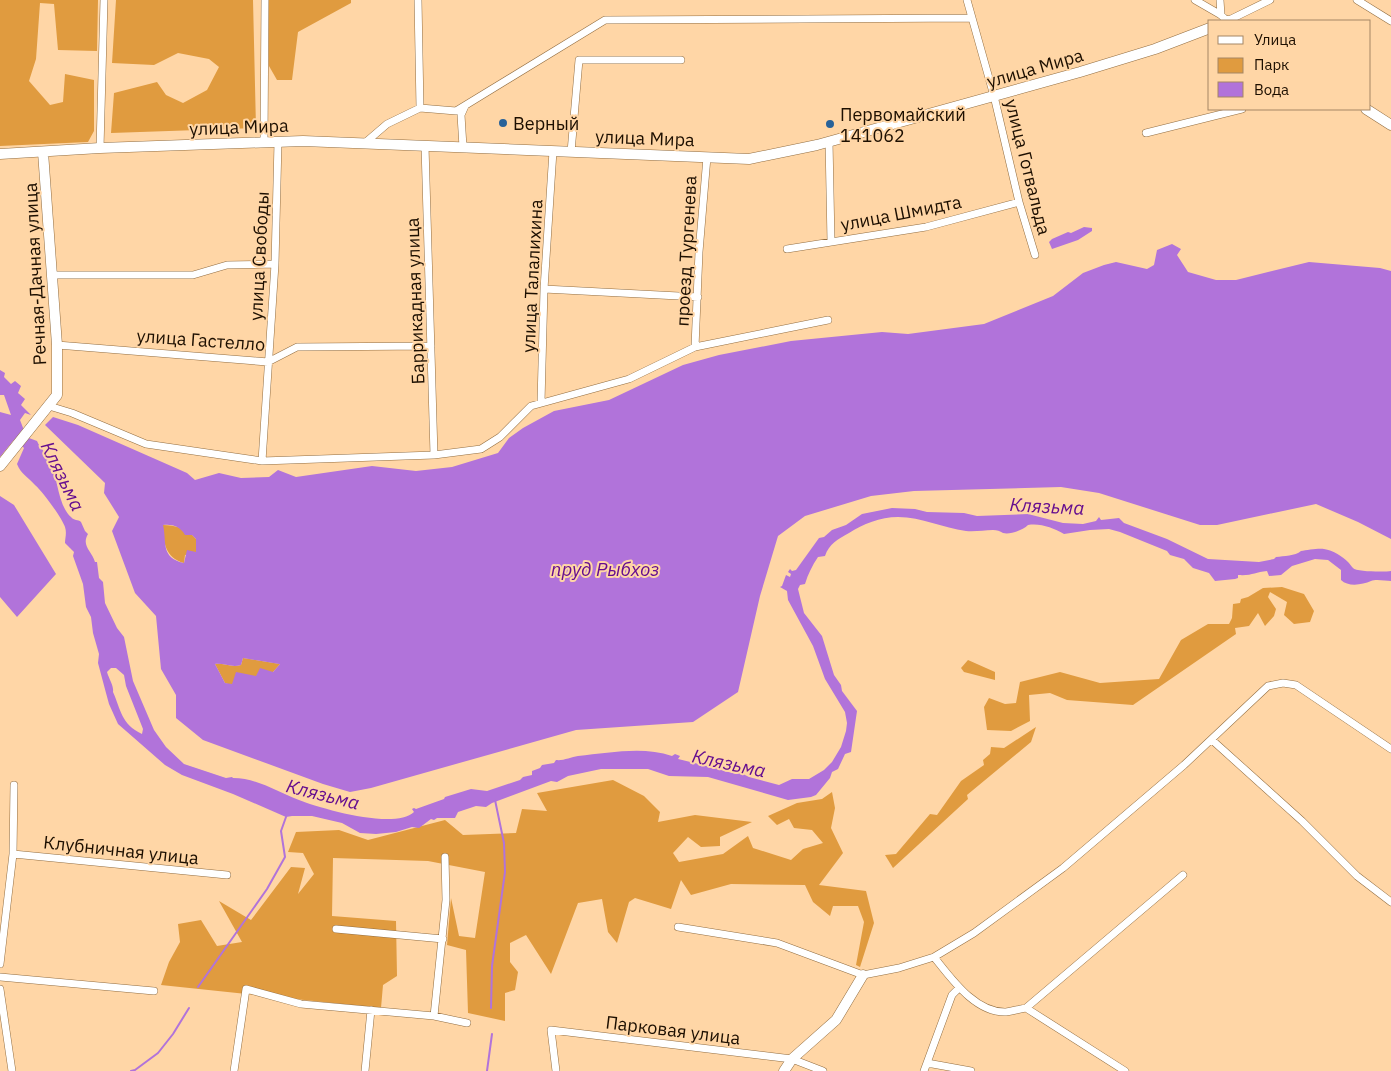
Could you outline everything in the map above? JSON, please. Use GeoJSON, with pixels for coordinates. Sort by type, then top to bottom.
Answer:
{"type":"FeatureCollection","features":[{"type":"Feature","properties":{"kind":"street"},"geometry":{"type":"LineString","coordinates":[[100,148],[104,0]]}},
{"type":"Feature","properties":{"kind":"street"},"geometry":{"type":"LineString","coordinates":[[264,142],[265,0]]}},
{"type":"Feature","properties":{"kind":"street"},"geometry":{"type":"LineString","coordinates":[[418,0],[420,108]]}},
{"type":"Feature","properties":{"kind":"street","name":"улица Готвальда"},"geometry":{"type":"LineString","coordinates":[[967,0],[994,96],[1019,202],[1035,255]]}},
{"type":"Feature","properties":{"kind":"street"},"geometry":{"type":"LineString","coordinates":[[1195,0],[1226,20]]}},
{"type":"Feature","properties":{"kind":"street"},"geometry":{"type":"LineString","coordinates":[[1220,0],[1226,20]]}},
{"type":"Feature","properties":{"kind":"street"},"geometry":{"type":"LineString","coordinates":[[1226,20],[1270,0]]}},
{"type":"Feature","properties":{"kind":"street"},"geometry":{"type":"LineString","coordinates":[[1356,0],[1391,20]]}},
{"type":"Feature","properties":{"kind":"street"},"geometry":{"type":"LineString","coordinates":[[366,142],[387,124],[420,108],[456,111],[605,20],[972,18]]}},
{"type":"Feature","properties":{"kind":"street","name":"улица Мира"},"geometry":{"type":"LineString","coordinates":[[0,154],[264,142],[366,142],[749,159],[829,141],[994,96],[1155,49],[1208,29]]}},
{"type":"Feature","properties":{"kind":"street"},"geometry":{"type":"LineString","coordinates":[[571,152],[579,60],[681,60]]}},
{"type":"Feature","properties":{"kind":"street"},"geometry":{"type":"LineString","coordinates":[[463,147],[462,115],[465,105]]}},
{"type":"Feature","properties":{"kind":"street"},"geometry":{"type":"LineString","coordinates":[[1146,133],[1238,110]]}},
{"type":"Feature","properties":{"kind":"street"},"geometry":{"type":"LineString","coordinates":[[1368,110],[1391,125]]}},
{"type":"Feature","properties":{"kind":"street"},"geometry":{"type":"LineString","coordinates":[[829,141],[831,242]]}},
{"type":"Feature","properties":{"kind":"street","name":"улица Свободы"},"geometry":{"type":"LineString","coordinates":[[262,461],[275,264],[278,142]]}},
{"type":"Feature","properties":{"kind":"street","name":"Баррикадная улица"},"geometry":{"type":"LineString","coordinates":[[425,146],[434,455]]}},
{"type":"Feature","properties":{"kind":"street","name":"улица Талалихина"},"geometry":{"type":"LineString","coordinates":[[541,402],[544,289],[553,151]]}},
{"type":"Feature","properties":{"kind":"street","name":"Речная-Дачная улица"},"geometry":{"type":"LineString","coordinates":[[44,152],[57,344],[57,395],[49,406]]}},
{"type":"Feature","properties":{"kind":"street","name":"проезд Тургенева"},"geometry":{"type":"LineString","coordinates":[[696,348],[699,252],[707,157]]}},
{"type":"Feature","properties":{"kind":"street","name":"улица Шмидта"},"geometry":{"type":"LineString","coordinates":[[787,249],[926,227],[1019,202]]}},
{"type":"Feature","properties":{"kind":"street"},"geometry":{"type":"LineString","coordinates":[[51,275],[193,275],[227,265],[275,264]]}},
{"type":"Feature","properties":{"kind":"street"},"geometry":{"type":"LineString","coordinates":[[544,289],[698,297]]}},
{"type":"Feature","properties":{"kind":"street"},"geometry":{"type":"LineString","coordinates":[[0,466],[49,406],[146,444],[262,461],[434,455],[481,450],[500,437],[531,406],[541,402],[629,379],[696,348],[828,320]]}},
{"type":"Feature","properties":{"kind":"street","name":"улица Гастелло"},"geometry":{"type":"LineString","coordinates":[[57,344],[268,362],[296,347],[431,346]]}},
{"type":"Feature","properties":{"kind":"street"},"geometry":{"type":"LineString","coordinates":[[678,927],[777,943],[863,975],[899,968],[934,957],[974,933],[1063,868],[1212,740],[1268,686],[1283,683],[1296,685],[1391,749]]}},
{"type":"Feature","properties":{"kind":"street"},"geometry":{"type":"LineString","coordinates":[[1212,740],[1302,821],[1356,876],[1391,902]]}},
{"type":"Feature","properties":{"kind":"street"},"geometry":{"type":"LineString","coordinates":[[0,964],[13,854],[14,785]]}},
{"type":"Feature","properties":{"kind":"street","name":"Клубничная улица"},"geometry":{"type":"LineString","coordinates":[[13,854],[227,875]]}},
{"type":"Feature","properties":{"kind":"street"},"geometry":{"type":"LineString","coordinates":[[434,1016],[446,900],[445,857]]}},
{"type":"Feature","properties":{"kind":"street"},"geometry":{"type":"LineString","coordinates":[[934,957],[958,988],[983,1006],[1004,1012],[1026,1008],[1183,874]]}},
{"type":"Feature","properties":{"kind":"street"},"geometry":{"type":"LineString","coordinates":[[336,929],[442,939]]}},
{"type":"Feature","properties":{"kind":"street"},"geometry":{"type":"LineString","coordinates":[[784,1071],[792,1059],[836,1020],[863,975]]}},
{"type":"Feature","properties":{"kind":"street"},"geometry":{"type":"LineString","coordinates":[[0,977],[154,991]]}},
{"type":"Feature","properties":{"kind":"street"},"geometry":{"type":"LineString","coordinates":[[924,1071],[952,995],[958,988]]}},
{"type":"Feature","properties":{"kind":"street"},"geometry":{"type":"LineString","coordinates":[[0,989],[12,1071]]}},
{"type":"Feature","properties":{"kind":"street"},"geometry":{"type":"LineString","coordinates":[[234,1071],[246,989],[301,1004],[434,1016],[467,1023]]}},
{"type":"Feature","properties":{"kind":"street"},"geometry":{"type":"LineString","coordinates":[[1026,1008],[1125,1071]]}},
{"type":"Feature","properties":{"kind":"street"},"geometry":{"type":"LineString","coordinates":[[365,1071],[371,1010]]}},
{"type":"Feature","properties":{"kind":"street","name":"Парковая улица"},"geometry":{"type":"LineString","coordinates":[[556,1071],[551,1030],[792,1059],[823,1071]]}},
{"type":"Feature","properties":{"kind":"street"},"geometry":{"type":"LineString","coordinates":[[927,1063],[971,1071]]}},
{"type":"Feature","properties":{"kind":"green space"},"geometry":{"type":"Polygon","coordinates":[[[0,0],[98,0],[97,51],[58,50],[54,4],[40,3],[36,59],[29,81],[50,105],[63,102],[65,74],[94,80],[94,131],[88,142],[0,146],[0,0]]]}},
{"type":"Feature","properties":{"kind":"green space"},"geometry":{"type":"Polygon","coordinates":[[[116,0],[253,0],[256,128],[111,133],[114,93],[157,82],[166,95],[183,103],[207,90],[219,67],[209,59],[178,53],[154,65],[112,63],[116,0]]]}},
{"type":"Feature","properties":{"kind":"green space"},"geometry":{"type":"Polygon","coordinates":[[[268,0],[351,0],[351,3],[298,32],[292,80],[277,80],[269,66],[268,0]]]}},
{"type":"Feature","properties":{"kind":"green space"},"geometry":{"type":"Polygon","coordinates":[[[163,525],[181,528],[196,539],[196,553],[185,555],[184,563],[173,557],[166,548],[163,525]]]}},
{"type":"Feature","properties":{"kind":"green space"},"geometry":{"type":"Polygon","coordinates":[[[1282,587],[1304,594],[1314,611],[1310,622],[1294,624],[1284,615],[1287,602],[1270,592],[1268,597],[1276,609],[1274,616],[1265,626],[1258,613],[1249,626],[1235,628],[1236,634],[1133,705],[1067,700],[1050,693],[1029,695],[1030,721],[1011,731],[987,730],[984,707],[989,698],[1005,704],[1016,703],[1020,682],[1060,672],[1100,683],[1159,679],[1181,640],[1208,624],[1229,624],[1232,618],[1233,604],[1240,603],[1241,599],[1263,588],[1282,587]]]}},
{"type":"Feature","properties":{"kind":"green space"},"geometry":{"type":"Polygon","coordinates":[[[243,658],[280,664],[273,672],[231,685],[225,683],[215,664],[238,666],[241,665],[243,658]]]}},
{"type":"Feature","properties":{"kind":"green space"},"geometry":{"type":"Polygon","coordinates":[[[968,660],[995,672],[995,680],[964,672],[961,668],[968,660]]]}},
{"type":"Feature","properties":{"kind":"green space"},"geometry":{"type":"Polygon","coordinates":[[[1036,727],[1031,742],[967,795],[968,799],[893,868],[885,855],[896,854],[930,814],[937,815],[961,781],[984,765],[983,760],[990,754],[991,747],[1004,748],[1036,727]]]}},
{"type":"Feature","properties":{"kind":"green space"},"geometry":{"type":"Polygon","coordinates":[[[613,780],[644,796],[660,812],[658,822],[695,815],[752,822],[720,837],[720,846],[701,847],[688,837],[673,853],[679,862],[723,854],[748,836],[753,848],[791,860],[803,849],[823,843],[812,830],[794,828],[789,819],[777,825],[768,816],[797,803],[822,799],[832,792],[835,808],[831,828],[843,853],[819,885],[866,891],[874,923],[860,967],[856,965],[864,922],[858,906],[833,906],[830,916],[813,902],[805,885],[731,884],[691,895],[681,880],[671,909],[635,898],[629,902],[617,943],[608,932],[602,899],[578,903],[551,974],[526,935],[510,943],[510,962],[518,972],[515,990],[505,993],[505,1021],[468,1013],[466,950],[447,945],[451,898],[459,936],[475,938],[485,872],[428,861],[333,858],[332,916],[396,921],[397,976],[383,985],[381,1008],[161,985],[169,962],[180,942],[178,924],[201,920],[217,946],[242,942],[219,901],[251,920],[291,867],[305,868],[298,894],[314,874],[303,853],[288,852],[296,832],[339,830],[368,840],[445,820],[463,835],[516,833],[522,809],[547,811],[537,793],[613,780]]]}},
{"type":"Feature","properties":{"kind":"water"},"geometry":{"type":"Polygon","coordinates":[[[1084,227],[1092,228],[1092,231],[1078,240],[1052,249],[1049,242],[1052,239],[1084,227]]]}},
{"type":"Feature","properties":{"kind":"water","name":"пруд Рыбхоз"},"geometry":{"type":"Polygon","coordinates":[[[1172,244],[1181,249],[1177,255],[1188,272],[1216,280],[1236,280],[1309,262],[1380,268],[1391,271],[1391,539],[1316,504],[1217,525],[1200,525],[1099,493],[1061,487],[914,491],[871,496],[805,516],[778,536],[760,596],[738,692],[693,722],[576,730],[371,788],[350,792],[203,740],[176,718],[176,695],[161,669],[156,616],[135,593],[112,531],[119,517],[104,493],[105,483],[45,425],[53,417],[78,425],[187,473],[195,480],[219,473],[241,478],[269,477],[278,470],[296,477],[372,466],[416,471],[452,467],[498,453],[509,438],[554,411],[609,400],[683,365],[719,355],[791,341],[882,332],[908,334],[984,324],[1053,296],[1083,273],[1104,265],[1116,262],[1147,269],[1154,265],[1157,250],[1172,244]],[[163,525],[168,553],[176,561],[184,563],[187,550],[196,552],[196,539],[192,535],[185,535],[175,526],[163,525]],[[243,658],[241,665],[238,666],[215,664],[225,683],[232,684],[236,672],[256,676],[260,668],[273,672],[280,664],[279,664],[243,658]]]}},
{"type":"Feature","properties":{"kind":"water"},"geometry":{"type":"Polygon","coordinates":[[[0,370],[5,373],[4,377],[11,384],[15,381],[21,386],[18,393],[25,399],[21,405],[31,415],[25,413],[20,420],[25,433],[13,441],[0,457],[0,412],[11,415],[4,395],[0,395],[0,370]]]}},
{"type":"Feature","properties":{"kind":"water"},"geometry":{"type":"Polygon","coordinates":[[[29,438],[37,441],[51,461],[63,506],[72,518],[81,522],[88,534],[86,545],[95,562],[97,562],[99,578],[103,582],[105,603],[117,628],[124,637],[133,681],[154,730],[166,747],[184,764],[226,778],[250,780],[324,808],[375,818],[391,819],[405,817],[414,812],[412,809],[414,808],[416,809],[445,797],[471,789],[487,791],[520,780],[523,777],[532,775],[532,771],[540,768],[542,765],[554,763],[556,760],[602,753],[649,751],[672,756],[675,754],[680,756],[678,759],[716,767],[736,774],[741,773],[779,785],[792,779],[809,779],[824,770],[832,762],[841,747],[847,723],[845,712],[825,679],[813,646],[788,600],[787,591],[780,587],[786,575],[790,577],[791,574],[788,572],[790,569],[792,571],[796,570],[819,538],[824,537],[832,530],[846,525],[862,514],[892,508],[915,509],[927,512],[964,513],[977,516],[1028,514],[1063,523],[1083,524],[1096,521],[1099,517],[1101,520],[1119,518],[1124,523],[1167,539],[1208,559],[1259,562],[1293,555],[1301,551],[1324,549],[1341,556],[1355,569],[1391,571],[1391,581],[1376,580],[1359,584],[1347,584],[1341,580],[1341,570],[1328,560],[1315,559],[1292,566],[1281,575],[1269,576],[1267,571],[1238,575],[1238,578],[1235,579],[1215,581],[1209,573],[1193,568],[1184,559],[1109,529],[1064,534],[1047,526],[1028,525],[1016,532],[1003,533],[994,530],[966,531],[907,517],[891,517],[878,520],[860,527],[834,542],[825,556],[818,557],[810,570],[805,584],[800,585],[798,589],[804,613],[822,636],[834,675],[841,685],[842,691],[857,711],[851,752],[845,754],[838,769],[832,772],[830,778],[816,795],[788,800],[708,777],[669,776],[648,769],[601,769],[568,776],[557,782],[551,781],[486,807],[476,806],[458,812],[455,818],[431,819],[419,828],[412,827],[396,832],[376,834],[360,833],[342,823],[312,816],[286,817],[182,775],[165,765],[118,724],[109,704],[98,663],[99,654],[91,617],[86,607],[83,584],[73,556],[74,552],[65,543],[65,527],[56,512],[43,493],[23,473],[17,464],[24,448],[22,446],[29,438]],[[111,668],[107,672],[120,711],[130,726],[142,734],[143,729],[126,686],[124,675],[116,668],[111,668]]]}},
{"type":"Feature","properties":{"kind":"water"},"geometry":{"type":"Polygon","coordinates":[[[0,496],[14,505],[56,574],[17,617],[0,597],[0,496]]]}},
{"type":"Feature","properties":{"kind":"waterway"},"geometry":{"type":"LineString","coordinates":[[491,1008],[492,966],[505,872],[504,843],[495,800]]}},
{"type":"Feature","properties":{"kind":"waterway"},"geometry":{"type":"LineString","coordinates":[[198,987],[267,889],[285,857],[281,831],[286,817]]}},
{"type":"Feature","properties":{"kind":"waterway"},"geometry":{"type":"LineString","coordinates":[[131,1071],[158,1053],[173,1034],[189,1008]]}},
{"type":"Feature","properties":{"kind":"waterway"},"geometry":{"type":"LineString","coordinates":[[487,1071],[492,1034]]}},
{"type":"Feature","properties":{"kind":"place","name":"Верный"},"geometry":{"type":"Point","coordinates":[503,123]}},
{"type":"Feature","properties":{"kind":"place","name":"Первомайский 141062"},"geometry":{"type":"Point","coordinates":[830,124]}},
{"type":"Feature","properties":{"kind":"water label","name":"Клязьма"},"geometry":{"type":"Point","coordinates":[63,476]}},
{"type":"Feature","properties":{"kind":"water label","name":"Клязьма"},"geometry":{"type":"Point","coordinates":[1047,506]}},
{"type":"Feature","properties":{"kind":"water label","name":"Клязьма"},"geometry":{"type":"Point","coordinates":[729,763]}},
{"type":"Feature","properties":{"kind":"water label","name":"Клязьма"},"geometry":{"type":"Point","coordinates":[323,794]}}]}
